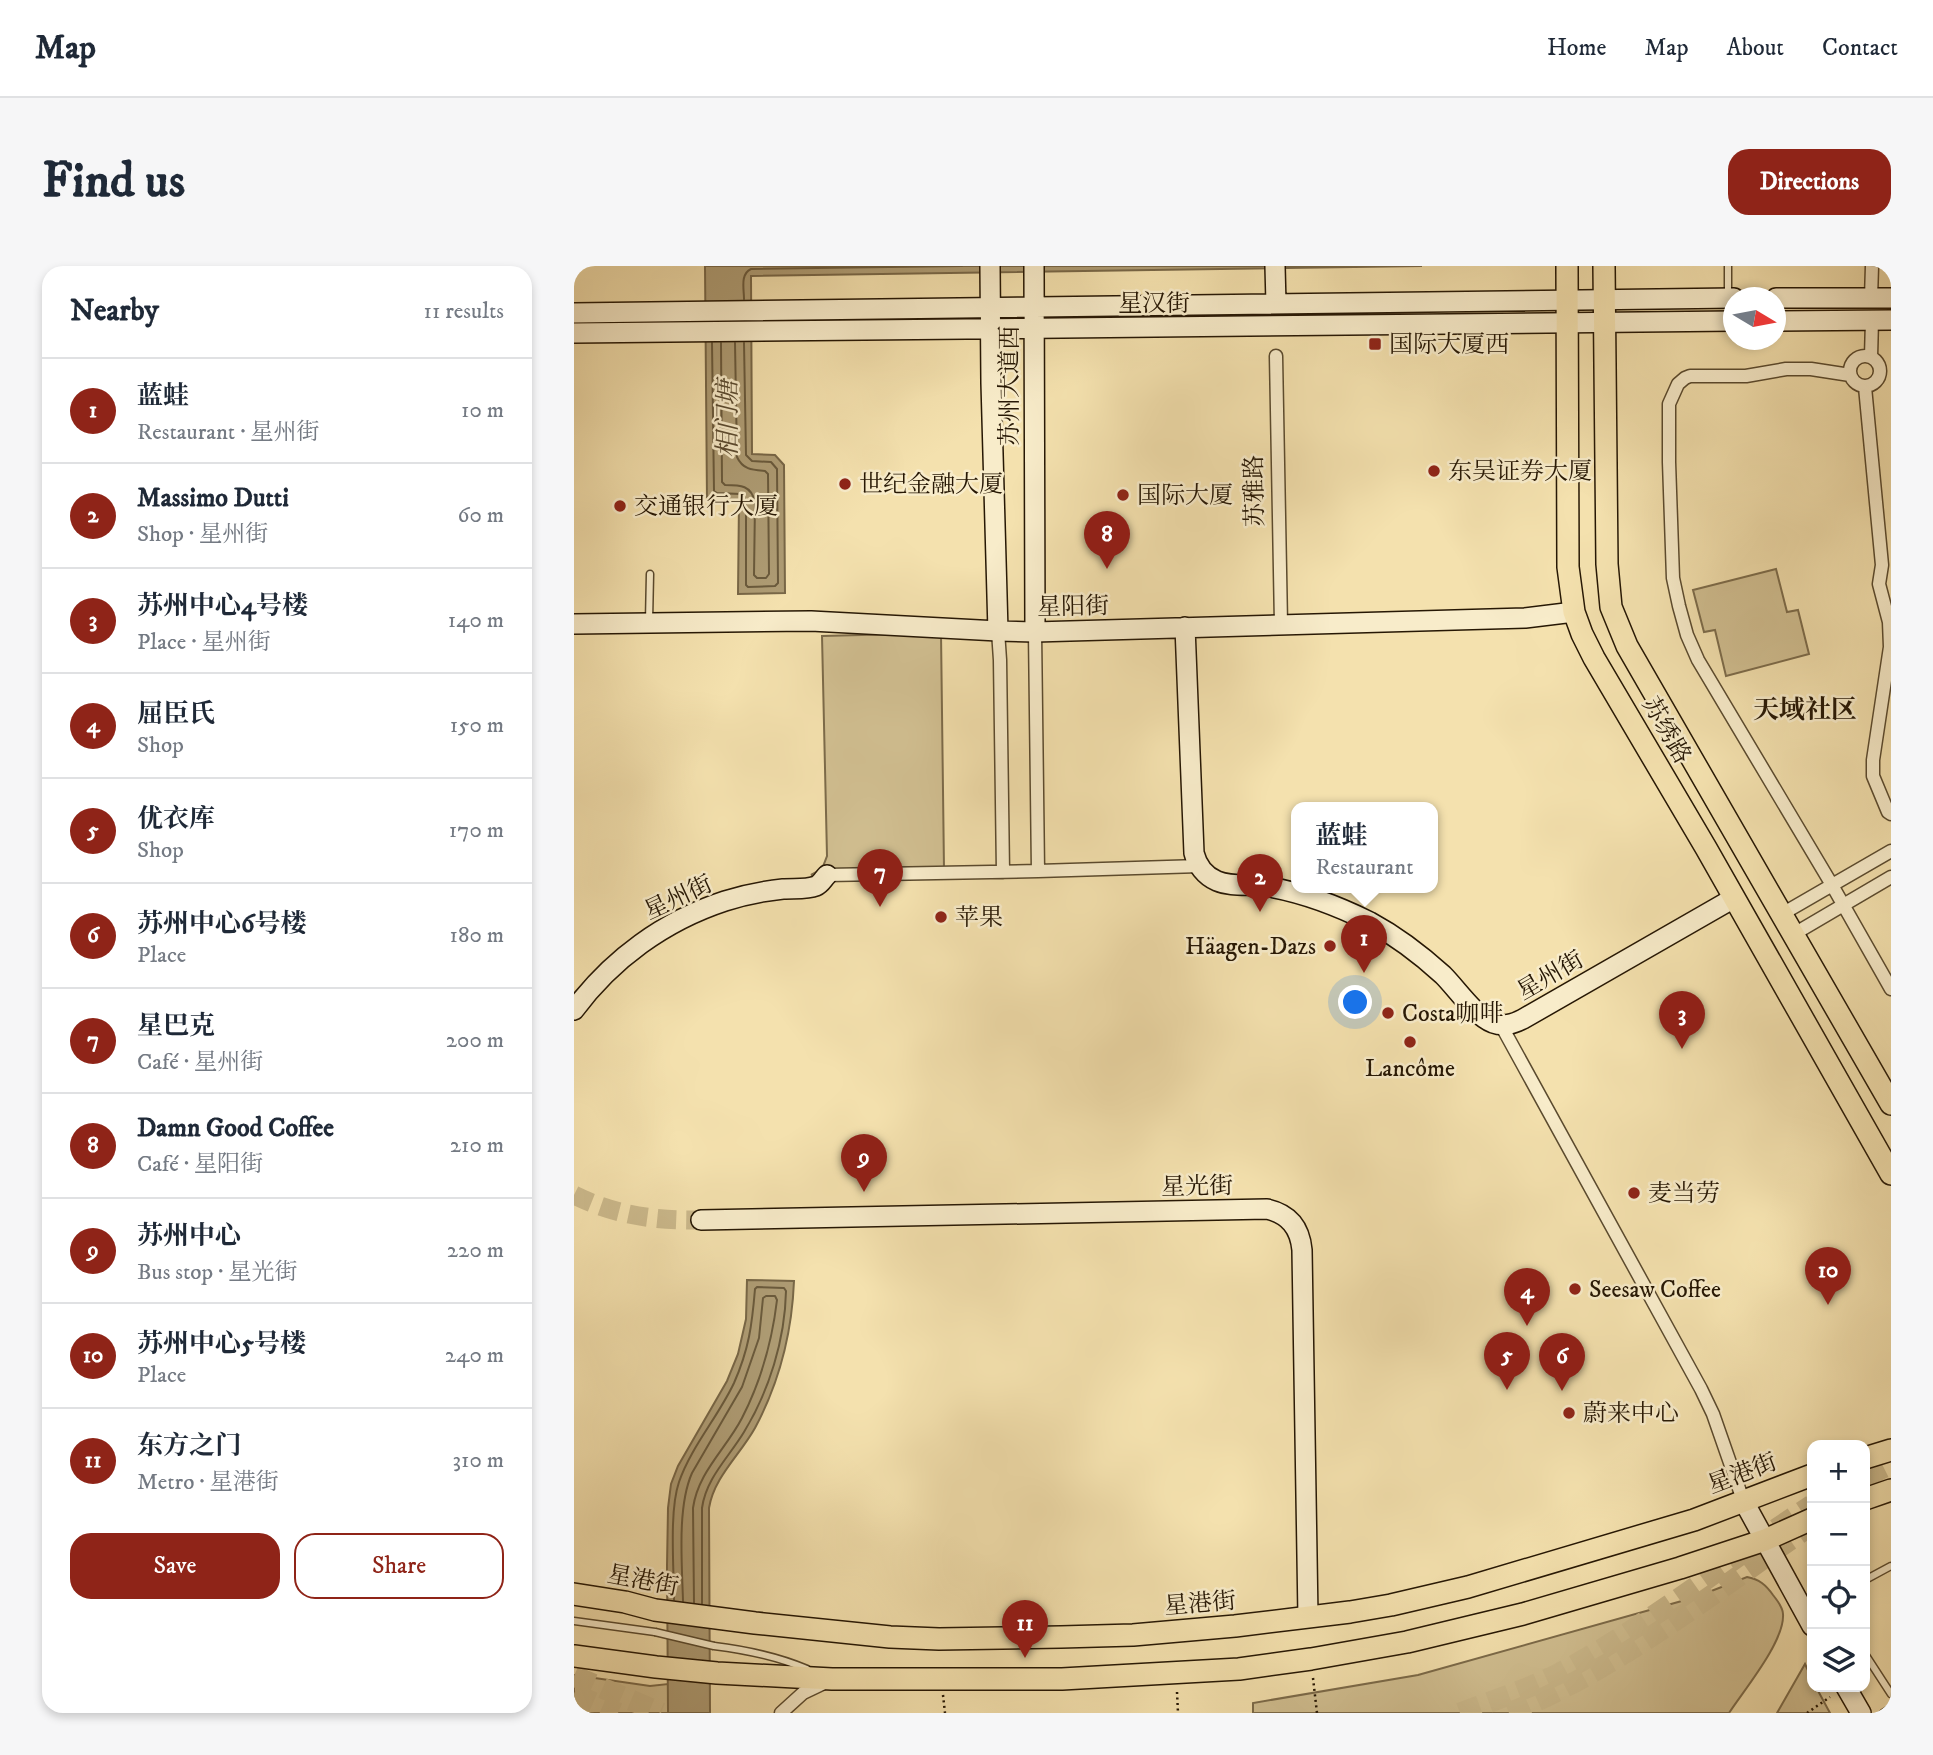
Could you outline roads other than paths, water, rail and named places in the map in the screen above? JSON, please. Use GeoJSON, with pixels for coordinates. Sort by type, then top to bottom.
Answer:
{"type":"FeatureCollection","features":[{"type":"Feature","properties":{"kind":"main road","name":"苏绣路"},"geometry":{"type":"LineString","coordinates":[[1568,271],[1569,567],[1574,612],[1594,658],[1891,1174]]}},
{"type":"Feature","properties":{"kind":"main road","name":"苏绣路"},"geometry":{"type":"LineString","coordinates":[[1604,272],[1607,564],[1611,607],[1627,646],[1891,1104]]}},
{"type":"Feature","properties":{"kind":"main road"},"geometry":{"type":"LineString","coordinates":[[1870,1456],[1891,1450]]}},
{"type":"Feature","properties":{"kind":"main road","name":"星港街"},"geometry":{"type":"LineString","coordinates":[[574,1594],[720,1619],[890,1637],[951,1639],[1132,1635],[1308,1617],[1391,1605],[1468,1587],[1694,1520],[1807,1477]]}},
{"type":"Feature","properties":{"kind":"main road"},"geometry":{"type":"LineString","coordinates":[[1870,1497],[1891,1490]]}},
{"type":"Feature","properties":{"kind":"main road"},"geometry":{"type":"LineString","coordinates":[[574,1656],[717,1673],[832,1679],[1062,1679],[1239,1669],[1419,1639],[1523,1614],[1680,1568],[1765,1540],[1807,1521]]}},
{"type":"Feature","properties":{"kind":"street","name":"苏州大道西"},"geometry":{"type":"LineString","coordinates":[[990,266],[998,631]]}},
{"type":"Feature","properties":{"kind":"street"},"geometry":{"type":"LineString","coordinates":[[1275,270],[1276,304]]}},
{"type":"Feature","properties":{"kind":"street"},"geometry":{"type":"LineString","coordinates":[[1871,270],[1871,298]]}},
{"type":"Feature","properties":{"kind":"street","name":"苏州大道西"},"geometry":{"type":"LineString","coordinates":[[1035,275],[1035,632]]}},
{"type":"Feature","properties":{"kind":"street","name":"星汉街"},"geometry":{"type":"LineString","coordinates":[[574,313],[1723,298]]}},
{"type":"Feature","properties":{"kind":"street"},"geometry":{"type":"LineString","coordinates":[[1786,298],[1891,298]]}},
{"type":"Feature","properties":{"kind":"street"},"geometry":{"type":"LineString","coordinates":[[1786,321],[1882,320],[1871,357]]}},
{"type":"Feature","properties":{"kind":"street","name":"星汉街"},"geometry":{"type":"LineString","coordinates":[[574,333],[1723,321]]}},
{"type":"Feature","properties":{"kind":"street","name":"苏雅路"},"geometry":{"type":"LineString","coordinates":[[1276,356],[1281,624]]}},
{"type":"Feature","properties":{"kind":"street"},"geometry":{"type":"LineString","coordinates":[[1866,356],[1886,370],[1866,387],[1855,384],[1850,375],[1851,365],[1857,358],[1866,356]]}},
{"type":"Feature","properties":{"kind":"street"},"geometry":{"type":"LineString","coordinates":[[1850,375],[1811,369],[1786,369],[1746,376],[1690,376],[1678,384],[1670,404],[1673,578],[1687,635],[1698,660],[1891,989]]}},
{"type":"Feature","properties":{"kind":"street"},"geometry":{"type":"LineString","coordinates":[[1866,387],[1882,565],[1880,584],[1889,622],[1890,647],[1873,776],[1891,814]]}},
{"type":"Feature","properties":{"kind":"street","name":"星阳街"},"geometry":{"type":"LineString","coordinates":[[574,624],[811,621],[1035,632],[1525,618],[1574,612]]}},
{"type":"Feature","properties":{"kind":"street"},"geometry":{"type":"LineString","coordinates":[[827,875],[1200,866],[1194,853],[1185,627]]}},
{"type":"Feature","properties":{"kind":"street"},"geometry":{"type":"LineString","coordinates":[[998,631],[1001,674],[1003,872]]}},
{"type":"Feature","properties":{"kind":"street"},"geometry":{"type":"LineString","coordinates":[[1035,632],[1038,872]]}},
{"type":"Feature","properties":{"kind":"street"},"geometry":{"type":"LineString","coordinates":[[1782,914],[1891,851]]}},
{"type":"Feature","properties":{"kind":"street","name":"星州街"},"geometry":{"type":"LineString","coordinates":[[1200,866],[1215,880],[1291,892]]}},
{"type":"Feature","properties":{"kind":"street","name":"星州街"},"geometry":{"type":"LineString","coordinates":[[577,1002],[623,957],[681,919],[745,895],[784,888],[812,887],[827,875]]}},
{"type":"Feature","properties":{"kind":"street"},"geometry":{"type":"LineString","coordinates":[[1794,934],[1891,877]]}},
{"type":"Feature","properties":{"kind":"street","name":"星州街"},"geometry":{"type":"LineString","coordinates":[[1296,893],[1339,908],[1375,925],[1432,965],[1481,1015],[1501,1025],[1511,1025],[1523,1019],[1734,898]]}},
{"type":"Feature","properties":{"kind":"street"},"geometry":{"type":"LineString","coordinates":[[1501,1025],[1701,1390],[1713,1414],[1742,1500],[1807,1617]]}},
{"type":"Feature","properties":{"kind":"street","name":"星光街"},"geometry":{"type":"LineString","coordinates":[[701,1220],[1266,1209],[1285,1216],[1298,1231],[1302,1250],[1308,1617]]}},
{"type":"Feature","properties":{"kind":"street"},"geometry":{"type":"LineString","coordinates":[[781,1713],[803,1693],[832,1679]]}},
{"type":"Feature","properties":{"kind":"street"},"geometry":{"type":"LineString","coordinates":[[1843,1692],[1861,1713]]}},
{"type":"Feature","properties":{"kind":"lane"},"geometry":{"type":"LineString","coordinates":[[1728,266],[1730,287]]}},
{"type":"Feature","properties":{"kind":"lane"},"geometry":{"type":"LineString","coordinates":[[649,623],[650,574]]}},
{"type":"Feature","properties":{"kind":"lane"},"geometry":{"type":"LineString","coordinates":[[1870,1577],[1891,1566]]}},
{"type":"Feature","properties":{"kind":"lane"},"geometry":{"type":"LineString","coordinates":[[574,1621],[655,1632],[714,1646],[747,1650],[782,1659],[832,1679]]}},
{"type":"Feature","properties":{"kind":"lane"},"geometry":{"type":"LineString","coordinates":[[1870,1662],[1891,1694]]}},
{"type":"Feature","properties":{"kind":"lane"},"geometry":{"type":"LineString","coordinates":[[1883,1713],[1891,1708]]}},
{"type":"Feature","properties":{"kind":"water","name":"相门塘"},"geometry":{"type":"Polygon","coordinates":[[[705,266],[1422,266],[751,276],[752,454],[775,455],[784,465],[785,593],[738,594],[739,501],[707,500],[705,266]]]}},
{"type":"Feature","properties":{"kind":"water"},"geometry":{"type":"Polygon","coordinates":[[[747,1280],[794,1281],[787,1338],[783,1357],[763,1411],[749,1438],[716,1486],[709,1508],[710,1713],[668,1713],[667,1566],[671,1484],[678,1466],[727,1381],[738,1354],[746,1319],[747,1280]]]}},
{"type":"Feature","properties":{"kind":"tunnel"},"geometry":{"type":"LineString","coordinates":[[574,1195],[620,1212],[668,1219],[701,1220]]}},
{"type":"Feature","properties":{"kind":"tunnel"},"geometry":{"type":"LineString","coordinates":[[1870,1474],[1891,1464]]}},
{"type":"Feature","properties":{"kind":"tunnel"},"geometry":{"type":"LineString","coordinates":[[1776,1529],[1807,1508]]}},
{"type":"Feature","properties":{"kind":"tunnel"},"geometry":{"type":"LineString","coordinates":[[1509,1713],[1550,1695],[1627,1652],[1807,1528]]}},
{"type":"Feature","properties":{"kind":"tunnel"},"geometry":{"type":"LineString","coordinates":[[1460,1713],[1532,1686],[1581,1661],[1655,1615],[1750,1548]]}},
{"type":"Feature","properties":{"kind":"tunnel"},"geometry":{"type":"LineString","coordinates":[[574,1676],[661,1713]]}},
{"type":"Feature","properties":{"kind":"tunnel"},"geometry":{"type":"LineString","coordinates":[[574,1694],[618,1713]]}},
{"type":"Feature","properties":{"kind":"place","name":"国际大厦西"},"geometry":{"type":"Point","coordinates":[1375,344]}},
{"type":"Feature","properties":{"kind":"place","name":"东吴证券大厦"},"geometry":{"type":"Point","coordinates":[1434,471]}},
{"type":"Feature","properties":{"kind":"place","name":"世纪金融大厦"},"geometry":{"type":"Point","coordinates":[845,484]}},
{"type":"Feature","properties":{"kind":"place","name":"国际大厦"},"geometry":{"type":"Point","coordinates":[1123,495]}},
{"type":"Feature","properties":{"kind":"place","name":"交通银行大厦"},"geometry":{"type":"Point","coordinates":[620,506]}},
{"type":"Feature","properties":{"kind":"place","name":"Damn Good Coffee"},"geometry":{"type":"Point","coordinates":[1107,569]}},
{"type":"Feature","properties":{"kind":"place","name":"星巴克"},"geometry":{"type":"Point","coordinates":[880,907]}},
{"type":"Feature","properties":{"kind":"place","name":"Massimo Dutti"},"geometry":{"type":"Point","coordinates":[1260,912]}},
{"type":"Feature","properties":{"kind":"place","name":"苹果"},"geometry":{"type":"Point","coordinates":[941,917]}},
{"type":"Feature","properties":{"kind":"place","name":"Häagen-Dazs"},"geometry":{"type":"Point","coordinates":[1330,946]}},
{"type":"Feature","properties":{"kind":"place","name":"蓝蛙"},"geometry":{"type":"Point","coordinates":[1364,973]}},
{"type":"Feature","properties":{"kind":"place","name":"Costa咖啡"},"geometry":{"type":"Point","coordinates":[1388,1013]}},
{"type":"Feature","properties":{"kind":"place","name":"Lancôme"},"geometry":{"type":"Point","coordinates":[1410,1042]}},
{"type":"Feature","properties":{"kind":"place","name":"苏州中心4号楼"},"geometry":{"type":"Point","coordinates":[1682,1049]}},
{"type":"Feature","properties":{"kind":"place","name":"苏州中心"},"geometry":{"type":"Point","coordinates":[864,1192]}},
{"type":"Feature","properties":{"kind":"place","name":"麦当劳"},"geometry":{"type":"Point","coordinates":[1634,1193]}},
{"type":"Feature","properties":{"kind":"place","name":"Seesaw Coffee"},"geometry":{"type":"Point","coordinates":[1575,1289]}},
{"type":"Feature","properties":{"kind":"place","name":"苏州中心5号楼"},"geometry":{"type":"Point","coordinates":[1828,1305]}},
{"type":"Feature","properties":{"kind":"place","name":"屈臣氏"},"geometry":{"type":"Point","coordinates":[1527,1326]}},
{"type":"Feature","properties":{"kind":"place","name":"优衣库"},"geometry":{"type":"Point","coordinates":[1507,1390]}},
{"type":"Feature","properties":{"kind":"place","name":"苏州中心6号楼"},"geometry":{"type":"Point","coordinates":[1562,1391]}},
{"type":"Feature","properties":{"kind":"place","name":"蔚来中心"},"geometry":{"type":"Point","coordinates":[1569,1413]}},
{"type":"Feature","properties":{"kind":"place","name":"东方之门"},"geometry":{"type":"Point","coordinates":[1025,1658]}},
{"type":"Feature","properties":{"kind":"district","name":"天域社区"},"geometry":{"type":"Point","coordinates":[1805,709]}}]}
